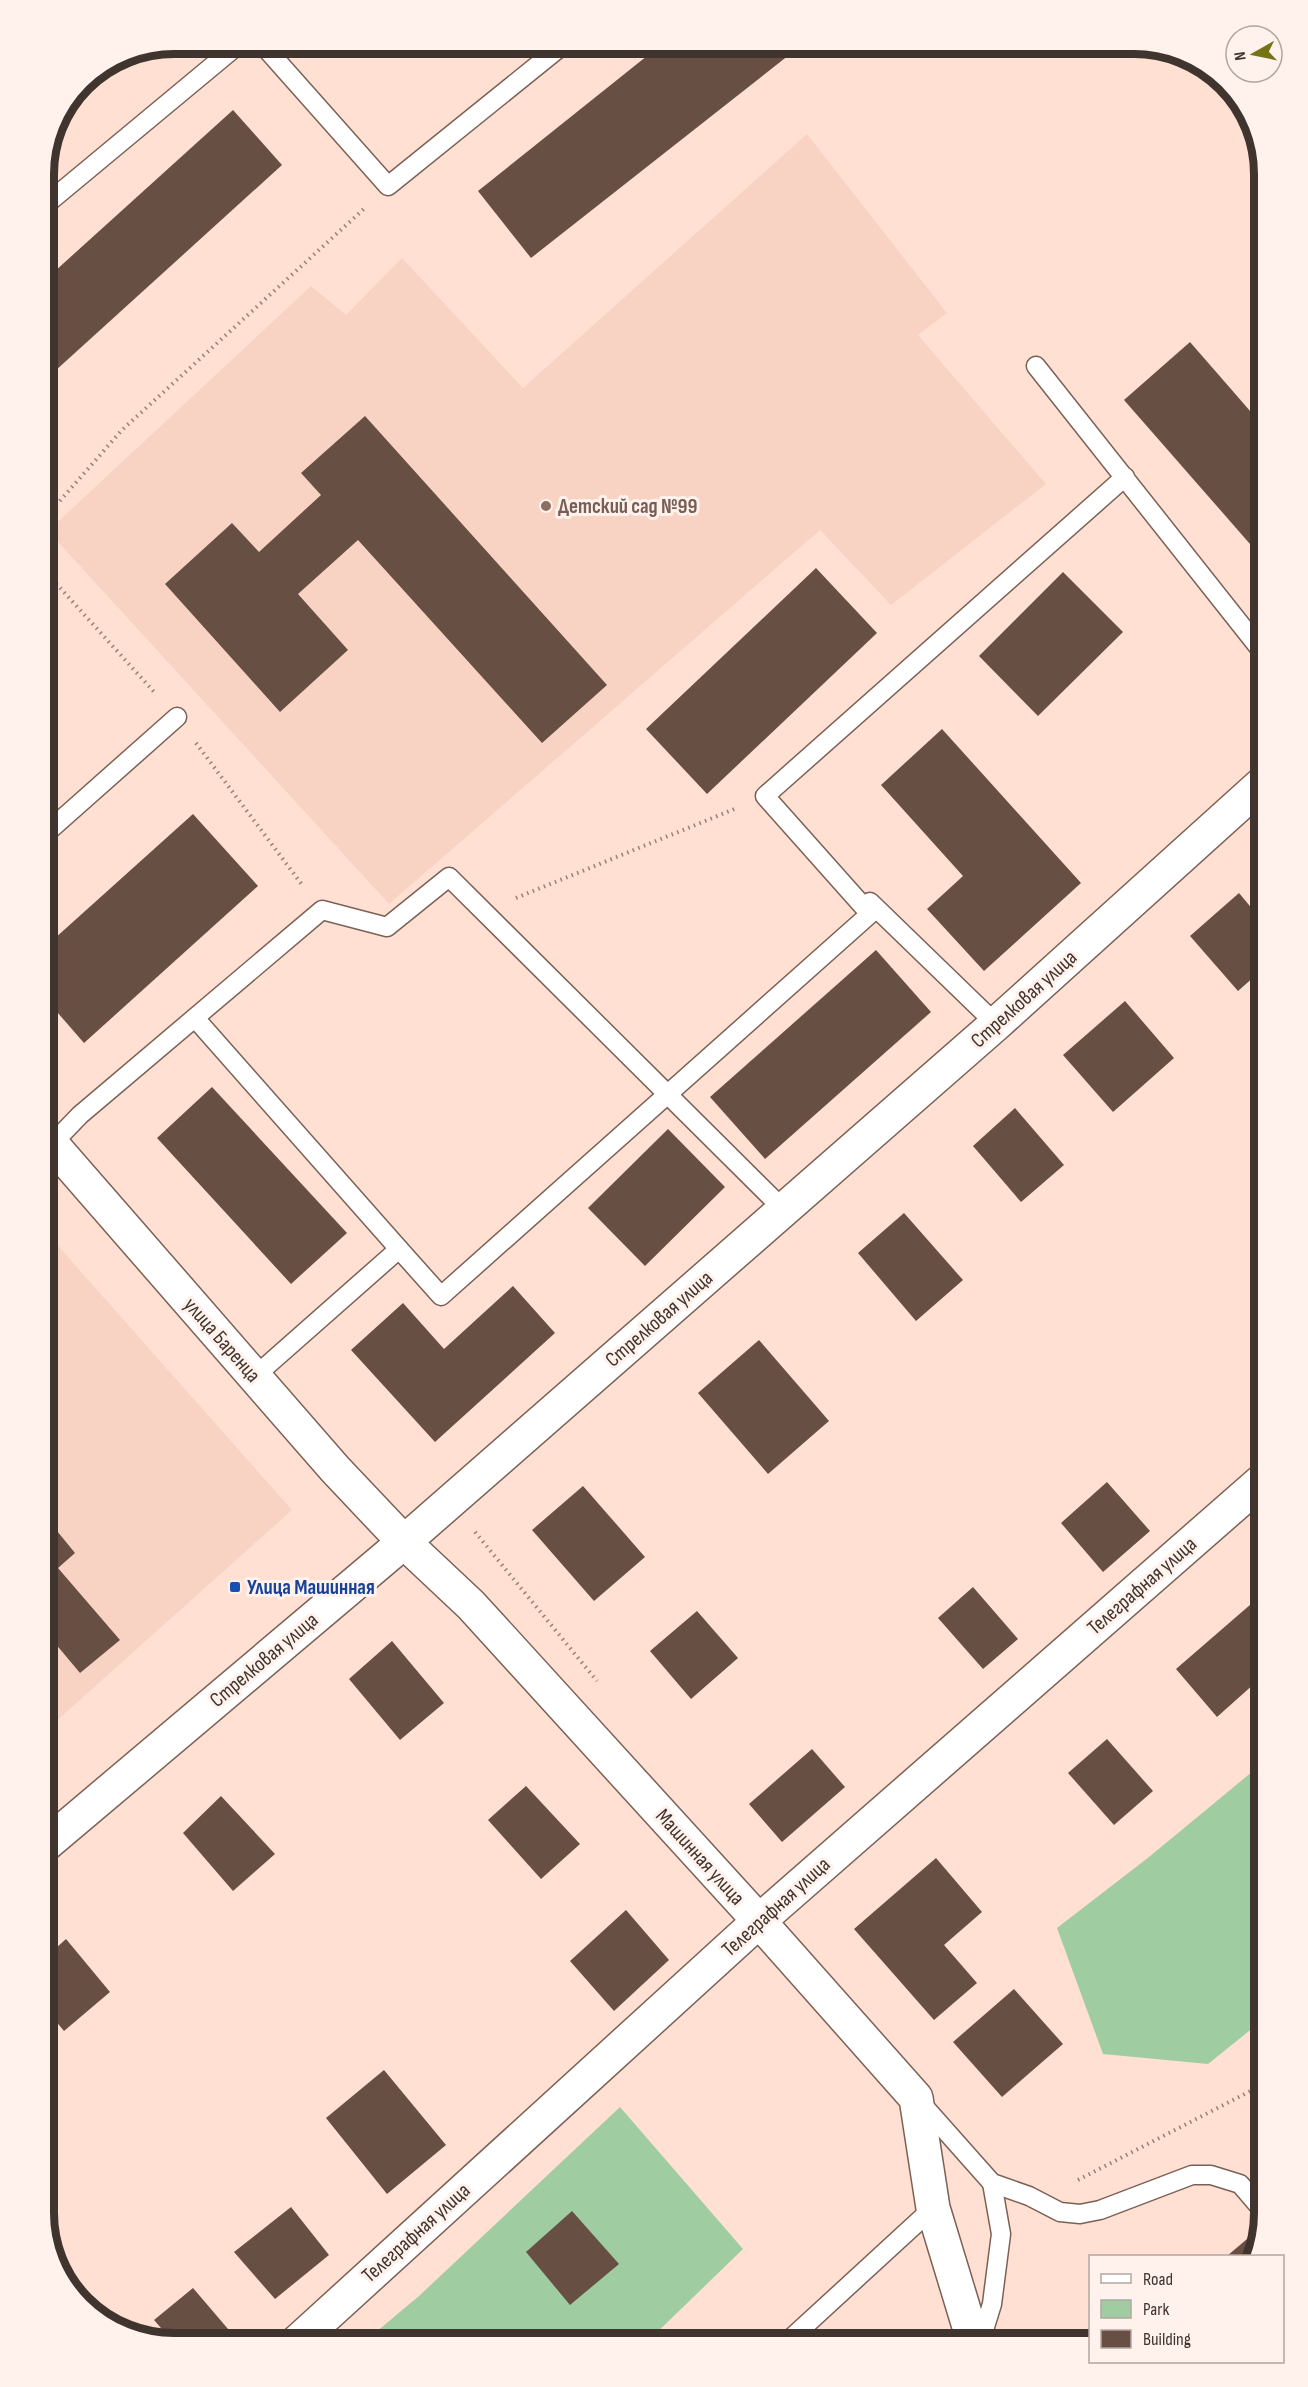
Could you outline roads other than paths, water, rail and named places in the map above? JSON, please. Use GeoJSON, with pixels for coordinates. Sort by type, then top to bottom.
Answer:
{"type":"FeatureCollection","features":[{"type":"Feature","properties":{"kind":"street","name":"Стрелковая улица"},"geometry":{"type":"LineString","coordinates":[[54,1838],[404,1542],[1254,795]]}},
{"type":"Feature","properties":{"kind":"street","name":"улица Баренца"},"geometry":{"type":"LineString","coordinates":[[54,1146],[335,1469],[404,1542]]}},
{"type":"Feature","properties":{"kind":"street","name":"Телеграфная улица"},"geometry":{"type":"LineString","coordinates":[[307,2333],[759,1921],[1254,1488]]}},
{"type":"Feature","properties":{"kind":"street","name":"Машинная улица"},"geometry":{"type":"LineString","coordinates":[[404,1542],[471,1605],[759,1921],[916,2098]]}},
{"type":"Feature","properties":{"kind":"street"},"geometry":{"type":"LineString","coordinates":[[916,2098],[933,2208],[971,2333]]}},
{"type":"Feature","properties":{"kind":"lane"},"geometry":{"type":"LineString","coordinates":[[54,198],[227,54]]}},
{"type":"Feature","properties":{"kind":"lane"},"geometry":{"type":"LineString","coordinates":[[271,54],[388,186],[552,54]]}},
{"type":"Feature","properties":{"kind":"lane"},"geometry":{"type":"LineString","coordinates":[[1036,366],[1254,641]]}},
{"type":"Feature","properties":{"kind":"lane"},"geometry":{"type":"LineString","coordinates":[[195,1018],[441,1296],[870,914],[765,796],[1125,477]]}},
{"type":"Feature","properties":{"kind":"lane"},"geometry":{"type":"LineString","coordinates":[[54,826],[177,717]]}},
{"type":"Feature","properties":{"kind":"lane"},"geometry":{"type":"LineString","coordinates":[[54,1134],[322,910],[387,927],[448,877],[784,1210]]}},
{"type":"Feature","properties":{"kind":"lane"},"geometry":{"type":"LineString","coordinates":[[870,902],[996,1024]]}},
{"type":"Feature","properties":{"kind":"lane"},"geometry":{"type":"LineString","coordinates":[[254,1377],[399,1249]]}},
{"type":"Feature","properties":{"kind":"lane"},"geometry":{"type":"LineString","coordinates":[[916,2098],[992,2182],[1029,2196],[1060,2212],[1080,2214],[1100,2211],[1192,2175],[1211,2175],[1240,2184],[1254,2200]]}},
{"type":"Feature","properties":{"kind":"lane"},"geometry":{"type":"LineString","coordinates":[[983,2333],[992,2304],[1002,2234],[992,2182]]}},
{"type":"Feature","properties":{"kind":"lane"},"geometry":{"type":"LineString","coordinates":[[797,2333],[933,2208]]}},
{"type":"Feature","properties":{"kind":"place","name":"Детский сад №99"},"geometry":{"type":"Point","coordinates":[546,506]}},
{"type":"Feature","properties":{"kind":"place","name":"Улица Машинная"},"geometry":{"type":"Point","coordinates":[235,1587]}}]}
